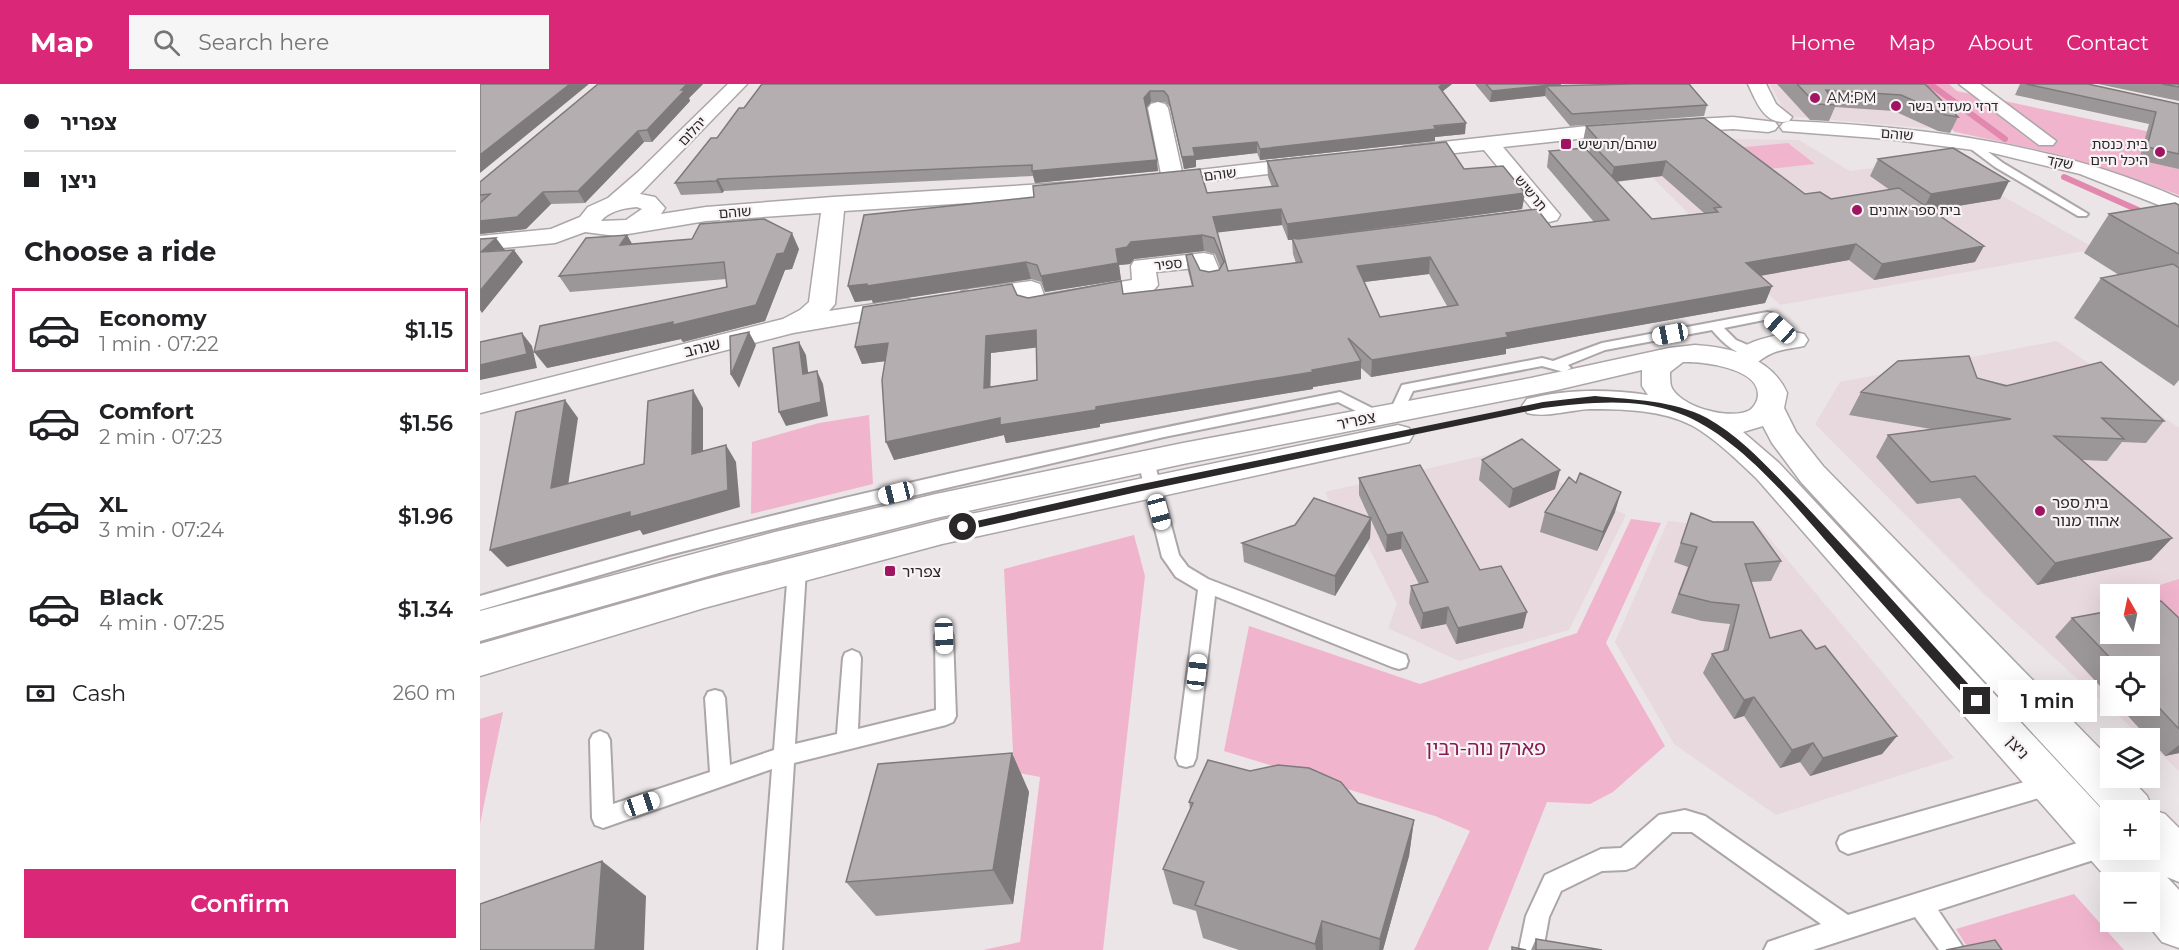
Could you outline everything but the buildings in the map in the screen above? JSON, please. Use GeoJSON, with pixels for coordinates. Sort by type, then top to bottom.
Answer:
{"type":"FeatureCollection","features":[{"type":"Feature","properties":{"kind":"street","name":"יהלום"},"geometry":{"type":"LineString","coordinates":[[588,222],[596,212],[616,203],[646,177],[738,84]]}},
{"type":"Feature","properties":{"kind":"street"},"geometry":{"type":"LineString","coordinates":[[1757,84],[1774,119]]}},
{"type":"Feature","properties":{"kind":"street"},"geometry":{"type":"LineString","coordinates":[[1968,84],[2046,141]]}},
{"type":"Feature","properties":{"kind":"street"},"geometry":{"type":"LineString","coordinates":[[1158,108],[1173,179]]}},
{"type":"Feature","properties":{"kind":"street","name":"שוהם"},"geometry":{"type":"LineString","coordinates":[[1383,154],[1605,130],[1774,119],[1823,128],[1971,144]]}},
{"type":"Feature","properties":{"kind":"street","name":"תרשיש"},"geometry":{"type":"LineString","coordinates":[[1480,223],[1549,215],[1488,142]]}},
{"type":"Feature","properties":{"kind":"street","name":"שקד"},"geometry":{"type":"LineString","coordinates":[[1971,144],[2074,165],[2127,182],[2179,206]]}},
{"type":"Feature","properties":{"kind":"street","name":"שוהם"},"geometry":{"type":"LineString","coordinates":[[1139,183],[1336,160]]}},
{"type":"Feature","properties":{"kind":"street"},"geometry":{"type":"LineString","coordinates":[[480,243],[555,236],[588,222],[597,228],[617,228],[639,222],[647,218],[646,177]]}},
{"type":"Feature","properties":{"kind":"street","name":"שוהם"},"geometry":{"type":"LineString","coordinates":[[617,228],[706,214],[1093,188]]}},
{"type":"Feature","properties":{"kind":"street","name":"שוהם"},"geometry":{"type":"LineString","coordinates":[[616,203],[648,204],[706,214]]}},
{"type":"Feature","properties":{"kind":"street","name":"שנהב"},"geometry":{"type":"LineString","coordinates":[[480,404],[792,325],[809,316],[822,304],[833,204]]}},
{"type":"Feature","properties":{"kind":"street","name":"ספיר"},"geometry":{"type":"LineString","coordinates":[[792,325],[1031,289],[1032,305],[1145,285],[1143,266],[1204,260],[1211,279]]}},
{"type":"Feature","properties":{"kind":"street"},"geometry":{"type":"LineString","coordinates":[[1747,357],[1770,387],[1773,397],[1769,408],[1760,416],[1742,422],[1725,423],[1690,415],[1663,398],[1655,382],[1656,369],[1674,356],[1708,353],[1747,357],[1770,344],[1794,340]]}},
{"type":"Feature","properties":{"kind":"street","name":"צפריר"},"geometry":{"type":"LineString","coordinates":[[480,660],[576,630],[942,532],[1149,473],[1387,414],[1588,375],[1611,357],[1674,356]]}},
{"type":"Feature","properties":{"kind":"street","name":"צפריר"},"geometry":{"type":"LineString","coordinates":[[480,626],[870,521],[1560,402],[1595,399],[1622,400],[1690,415]]}},
{"type":"Feature","properties":{"kind":"street"},"geometry":{"type":"LineString","coordinates":[[1769,408],[1783,436],[1812,474],[2122,800]]}},
{"type":"Feature","properties":{"kind":"street","name":"ניצן"},"geometry":{"type":"LineString","coordinates":[[1690,415],[1738,443],[1768,471],[2100,837]]}},
{"type":"Feature","properties":{"kind":"street"},"geometry":{"type":"LineString","coordinates":[[2160,840],[2179,860]]}},
{"type":"Feature","properties":{"kind":"street","name":"ניצן"},"geometry":{"type":"LineString","coordinates":[[2120,860],[2131,872]]}},
{"type":"Feature","properties":{"kind":"street"},"geometry":{"type":"LineString","coordinates":[[2160,903],[2179,925]]}},
{"type":"Feature","properties":{"kind":"lane"},"geometry":{"type":"LineString","coordinates":[[1971,144],[1999,165],[2082,214]]}},
{"type":"Feature","properties":{"kind":"lane"},"geometry":{"type":"LineString","coordinates":[[1554,365],[1611,357],[1715,326],[1767,316],[1794,340]]}},
{"type":"Feature","properties":{"kind":"lane"},"geometry":{"type":"LineString","coordinates":[[1715,326],[1747,357]]}},
{"type":"Feature","properties":{"kind":"lane"},"geometry":{"type":"LineString","coordinates":[[480,603],[669,549],[805,515],[1164,432],[1340,397],[1387,414],[1407,388],[1542,362],[1588,375]]}},
{"type":"Feature","properties":{"kind":"lane"},"geometry":{"type":"LineString","coordinates":[[1149,473],[1171,557],[1182,572],[1208,587],[1399,661]]}},
{"type":"Feature","properties":{"kind":"lane"},"geometry":{"type":"LineString","coordinates":[[770,950],[797,570]]}},
{"type":"Feature","properties":{"kind":"lane"},"geometry":{"type":"LineString","coordinates":[[1186,758],[1208,587]]}},
{"type":"Feature","properties":{"kind":"lane"},"geometry":{"type":"LineString","coordinates":[[600,740],[603,818],[784,756],[946,717],[944,636]]}},
{"type":"Feature","properties":{"kind":"lane"},"geometry":{"type":"LineString","coordinates":[[847,741],[852,658]]}},
{"type":"Feature","properties":{"kind":"lane"},"geometry":{"type":"LineString","coordinates":[[715,698],[721,777]]}},
{"type":"Feature","properties":{"kind":"lane"},"geometry":{"type":"LineString","coordinates":[[1848,843],[2052,784]]}},
{"type":"Feature","properties":{"kind":"lane"},"geometry":{"type":"LineString","coordinates":[[1531,950],[1538,916],[1553,883],[1601,860],[1626,859],[1667,822],[1685,820],[1697,823],[1846,928]]}},
{"type":"Feature","properties":{"kind":"lane"},"geometry":{"type":"LineString","coordinates":[[1776,950],[2100,847]]}},
{"type":"Feature","properties":{"kind":"lane"},"geometry":{"type":"LineString","coordinates":[[1920,904],[1953,950]]}},
{"type":"Feature","properties":{"kind":"shaded area"},"geometry":{"type":"Polygon","coordinates":[[[1770,84],[1892,84],[1949,130],[1787,116],[1770,84]]]}},
{"type":"Feature","properties":{"kind":"shaded area","name":"בית ספר אורנים"},"geometry":{"type":"Polygon","coordinates":[[[1679,138],[1799,140],[1850,171],[1938,159],[2096,249],[1780,305],[1618,143],[1679,138]]]}},
{"type":"Feature","properties":{"kind":"shaded area","name":"בית ספר אהוד מנור"},"geometry":{"type":"Polygon","coordinates":[[[2057,341],[2179,428],[2179,771],[2160,753],[2160,728],[2132,728],[2119,716],[2160,716],[2160,656],[2100,656],[2100,699],[1985,595],[1815,424],[1840,382],[2057,341]]]}},
{"type":"Feature","properties":{"kind":"shaded area"},"geometry":{"type":"Polygon","coordinates":[[[1517,448],[1525,457],[1565,486],[1626,515],[1569,630],[1459,661],[1388,628],[1397,604],[1351,512],[1335,513],[1325,492],[1517,448]]]}},
{"type":"Feature","properties":{"kind":"shaded area"},"geometry":{"type":"Polygon","coordinates":[[[1668,521],[1731,528],[1759,526],[1954,758],[1776,815],[1674,744],[1615,642],[1668,521]]]}},
{"type":"Feature","properties":{"kind":"green space"},"geometry":{"type":"Polygon","coordinates":[[[1898,84],[1949,84],[1957,91],[2179,138],[2179,195],[2044,151],[1955,132],[1898,84]]]}},
{"type":"Feature","properties":{"kind":"green space"},"geometry":{"type":"Polygon","coordinates":[[[1788,143],[1815,164],[1758,170],[1734,148],[1788,143]]]}},
{"type":"Feature","properties":{"kind":"green space"},"geometry":{"type":"Polygon","coordinates":[[[869,415],[873,484],[751,514],[752,442],[819,423],[869,415]]]}},
{"type":"Feature","properties":{"kind":"green space","name":"פארק נוה-רבין"},"geometry":{"type":"Polygon","coordinates":[[[1631,519],[1661,523],[1606,643],[1665,746],[1613,792],[1590,804],[1547,802],[1488,950],[1414,950],[1470,831],[1435,816],[1224,751],[1249,626],[1420,684],[1577,633],[1631,519]]]}},
{"type":"Feature","properties":{"kind":"green space"},"geometry":{"type":"Polygon","coordinates":[[[1134,535],[1145,576],[1103,950],[983,950],[1020,942],[1040,777],[1014,772],[1004,569],[1134,535]]]}},
{"type":"Feature","properties":{"kind":"green space"},"geometry":{"type":"Polygon","coordinates":[[[2179,579],[2179,640],[2160,624],[2160,585],[2179,579]]]}},
{"type":"Feature","properties":{"kind":"green space"},"geometry":{"type":"Polygon","coordinates":[[[503,712],[480,824],[480,719],[503,712]]]}},
{"type":"Feature","properties":{"kind":"green space"},"geometry":{"type":"Polygon","coordinates":[[[2074,894],[2100,923],[2100,932],[2108,932],[2124,950],[1969,950],[1956,929],[2074,894]]]}},
{"type":"Feature","properties":{"kind":"waterway"},"geometry":{"type":"LineString","coordinates":[[1930,84],[2005,139]]}},
{"type":"Feature","properties":{"kind":"waterway"},"geometry":{"type":"LineString","coordinates":[[2064,177],[2147,214]]}},
{"type":"Feature","properties":{"kind":"place","name":"AM:PM"},"geometry":{"type":"Point","coordinates":[1815,98]}},
{"type":"Feature","properties":{"kind":"place","name":"דרזי מעדני בשר"},"geometry":{"type":"Point","coordinates":[1896,106]}},
{"type":"Feature","properties":{"kind":"place","name":"שוהם/תרשיש"},"geometry":{"type":"Point","coordinates":[1566,144]}},
{"type":"Feature","properties":{"kind":"place","name":"בית כנסת היכל חיים"},"geometry":{"type":"Point","coordinates":[2160,152]}},
{"type":"Feature","properties":{"kind":"place","name":"בית ספר אורנים"},"geometry":{"type":"Point","coordinates":[1857,210]}},
{"type":"Feature","properties":{"kind":"place","name":"בית ספר אהוד מנור"},"geometry":{"type":"Point","coordinates":[2040,511]}},
{"type":"Feature","properties":{"kind":"place","name":"צפריר"},"geometry":{"type":"Point","coordinates":[890,571]}},
{"type":"Feature","properties":{"kind":"route"},"geometry":{"type":"LineString","coordinates":[[963,527],[1543,405],[1595,399],[1622,400],[1678,409],[1723,431],[1768,471],[1977,701]]}}]}
